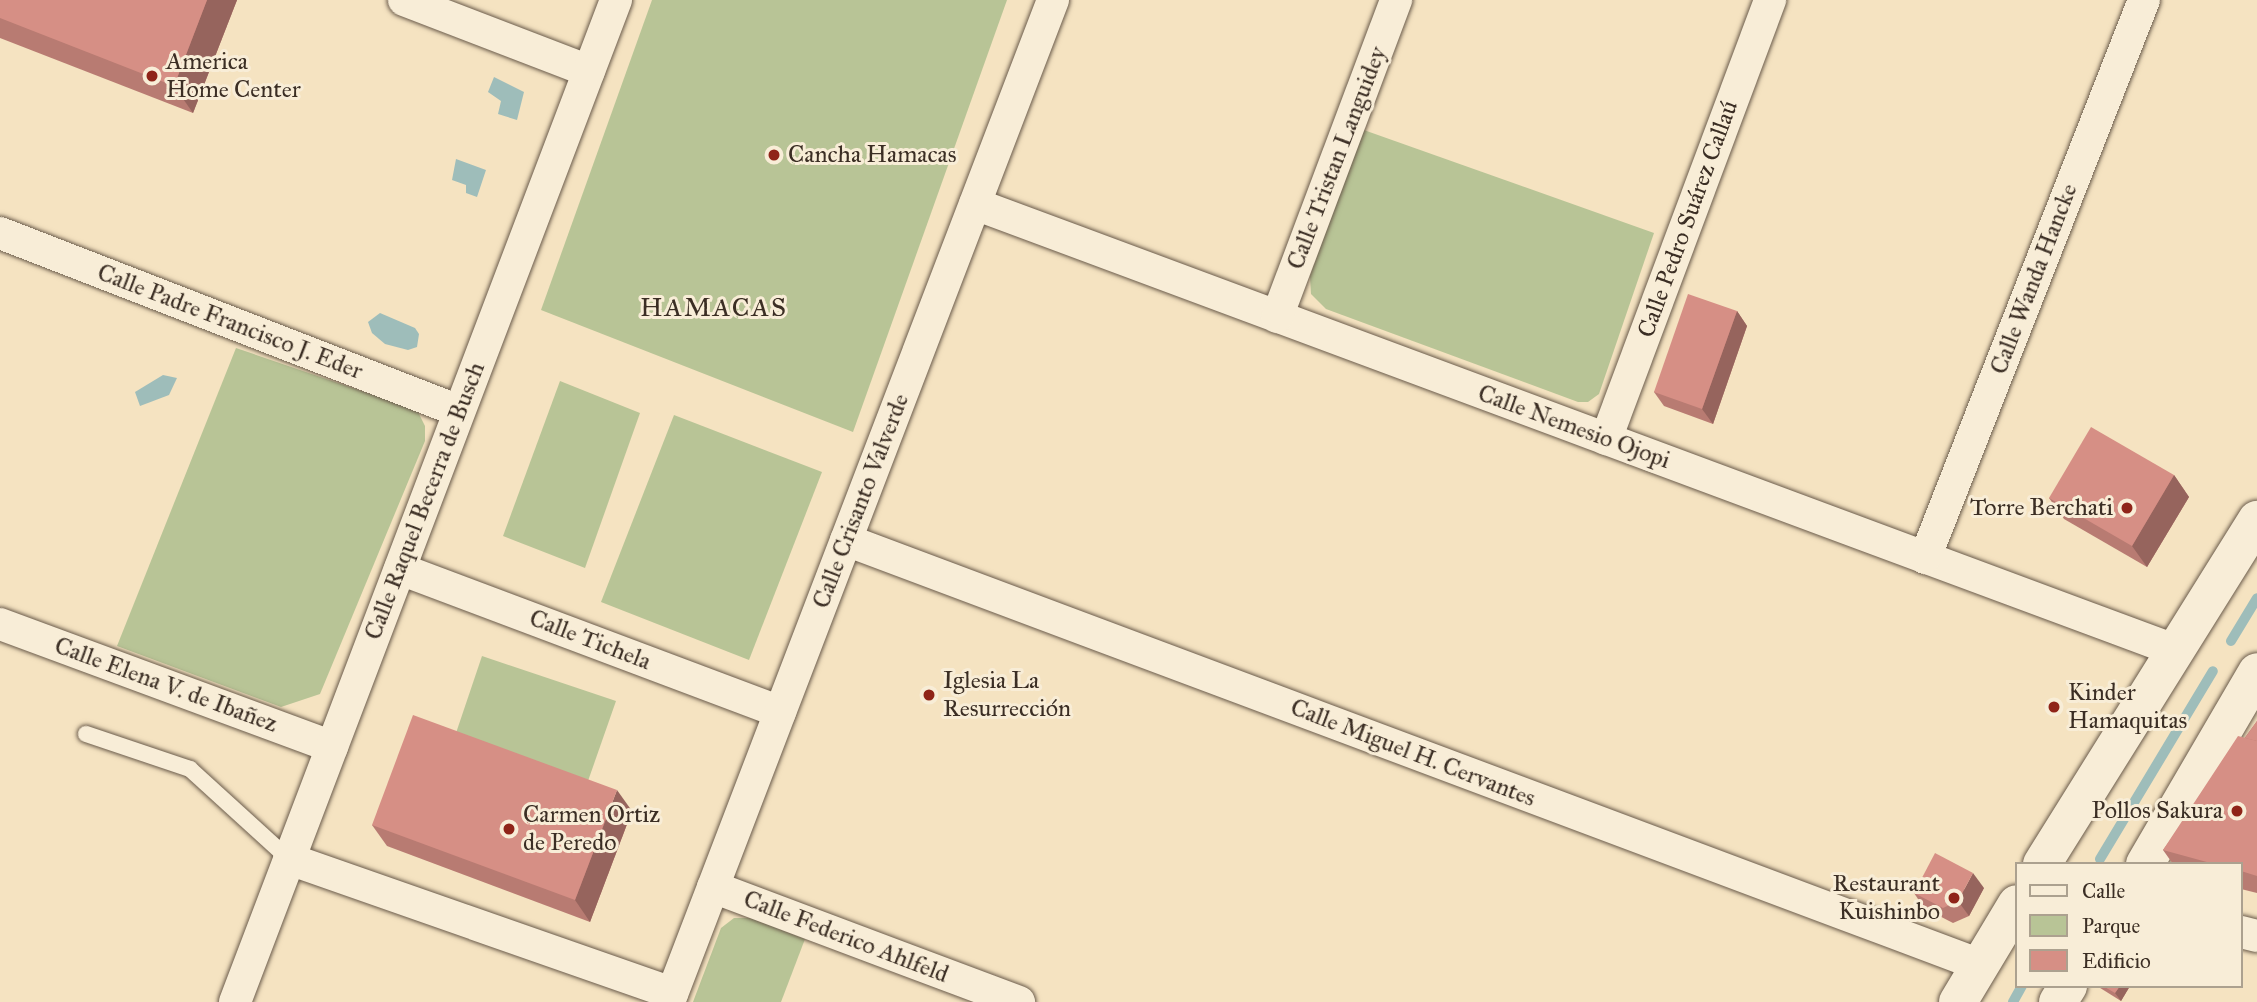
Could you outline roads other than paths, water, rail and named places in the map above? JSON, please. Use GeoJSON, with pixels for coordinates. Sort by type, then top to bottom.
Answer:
{"type":"FeatureCollection","features":[{"type":"Feature","properties":{"kind":"street"},"geometry":{"type":"LineString","coordinates":[[404,0],[589,71]]}},
{"type":"Feature","properties":{"kind":"street","name":"Calle Raquel Becerra de Busch"},"geometry":{"type":"LineString","coordinates":[[235,1002],[616,0]]}},
{"type":"Feature","properties":{"kind":"street","name":"Calle Crisanto Valverde"},"geometry":{"type":"LineString","coordinates":[[671,998],[1053,0]]}},
{"type":"Feature","properties":{"kind":"street","name":"Calle Tristan Languidey"},"geometry":{"type":"LineString","coordinates":[[1277,317],[1396,0]]}},
{"type":"Feature","properties":{"kind":"street","name":"Calle Pedro Suárez Callaú"},"geometry":{"type":"LineString","coordinates":[[1606,439],[1770,0]]}},
{"type":"Feature","properties":{"kind":"street","name":"Calle Wanda Hancke"},"geometry":{"type":"LineString","coordinates":[[1925,558],[2144,0]]}},
{"type":"Feature","properties":{"kind":"street","name":"Calle Nemesio Ojopi"},"geometry":{"type":"LineString","coordinates":[[975,204],[2174,650]]}},
{"type":"Feature","properties":{"kind":"street","name":"Calle Padre Francisco J. Eder"},"geometry":{"type":"LineString","coordinates":[[0,233],[459,411]]}},
{"type":"Feature","properties":{"kind":"street"},"geometry":{"type":"LineString","coordinates":[[2047,862],[2174,650],[2257,520]]}},
{"type":"Feature","properties":{"kind":"street","name":"Calle Miguel H. Cervantes"},"geometry":{"type":"LineString","coordinates":[[846,540],[1980,965]]}},
{"type":"Feature","properties":{"kind":"street","name":"Calle Tichela"},"geometry":{"type":"LineString","coordinates":[[400,569],[780,712]]}},
{"type":"Feature","properties":{"kind":"street","name":"Calle Elena V. de Ibañez"},"geometry":{"type":"LineString","coordinates":[[0,624],[332,747]]}},
{"type":"Feature","properties":{"kind":"street"},"geometry":{"type":"LineString","coordinates":[[2146,862],[2257,672]]}},
{"type":"Feature","properties":{"kind":"street"},"geometry":{"type":"LineString","coordinates":[[289,859],[671,998]]}},
{"type":"Feature","properties":{"kind":"street","name":"Calle Federico Ahlfeld"},"geometry":{"type":"LineString","coordinates":[[713,887],[1019,1002]]}},
{"type":"Feature","properties":{"kind":"street"},"geometry":{"type":"LineString","coordinates":[[1958,1002],[2016,906]]}},
{"type":"Feature","properties":{"kind":"lane"},"geometry":{"type":"LineString","coordinates":[[86,734],[190,769],[289,859]]}},
{"type":"Feature","properties":{"kind":"water"},"geometry":{"type":"Polygon","coordinates":[[[494,77],[524,92],[517,120],[498,114],[501,101],[488,92],[494,77]]]}},
{"type":"Feature","properties":{"kind":"water"},"geometry":{"type":"Polygon","coordinates":[[[456,159],[486,170],[477,197],[466,193],[466,185],[452,180],[456,159]]]}},
{"type":"Feature","properties":{"kind":"water"},"geometry":{"type":"Polygon","coordinates":[[[380,313],[415,328],[419,334],[417,347],[408,350],[385,344],[372,333],[368,322],[380,313]]]}},
{"type":"Feature","properties":{"kind":"water"},"geometry":{"type":"Polygon","coordinates":[[[163,375],[177,378],[169,395],[140,406],[135,392],[163,375]]]}},
{"type":"Feature","properties":{"kind":"waterway"},"geometry":{"type":"LineString","coordinates":[[2231,641],[2257,598]]}},
{"type":"Feature","properties":{"kind":"waterway"},"geometry":{"type":"LineString","coordinates":[[2100,859],[2213,671]]}},
{"type":"Feature","properties":{"kind":"waterway"},"geometry":{"type":"LineString","coordinates":[[2013,1002],[2021,988]]}},
{"type":"Feature","properties":{"kind":"place","name":"America Home Center"},"geometry":{"type":"Point","coordinates":[152,76]}},
{"type":"Feature","properties":{"kind":"place","name":"Cancha Hamacas"},"geometry":{"type":"Point","coordinates":[774,155]}},
{"type":"Feature","properties":{"kind":"place","name":"Torre Berchati"},"geometry":{"type":"Point","coordinates":[2127,508]}},
{"type":"Feature","properties":{"kind":"place","name":"Iglesia La Resurrección"},"geometry":{"type":"Point","coordinates":[929,695]}},
{"type":"Feature","properties":{"kind":"place","name":"Kinder Hamaquitas"},"geometry":{"type":"Point","coordinates":[2054,707]}},
{"type":"Feature","properties":{"kind":"place","name":"Pollos Sakura"},"geometry":{"type":"Point","coordinates":[2237,811]}},
{"type":"Feature","properties":{"kind":"place","name":"Carmen Ortiz de Peredo"},"geometry":{"type":"Point","coordinates":[509,829]}},
{"type":"Feature","properties":{"kind":"place","name":"Restaurant Kuishinbo"},"geometry":{"type":"Point","coordinates":[1954,898]}},
{"type":"Feature","properties":{"kind":"district","name":"HAMACAS"},"geometry":{"type":"Point","coordinates":[714,308]}}]}
